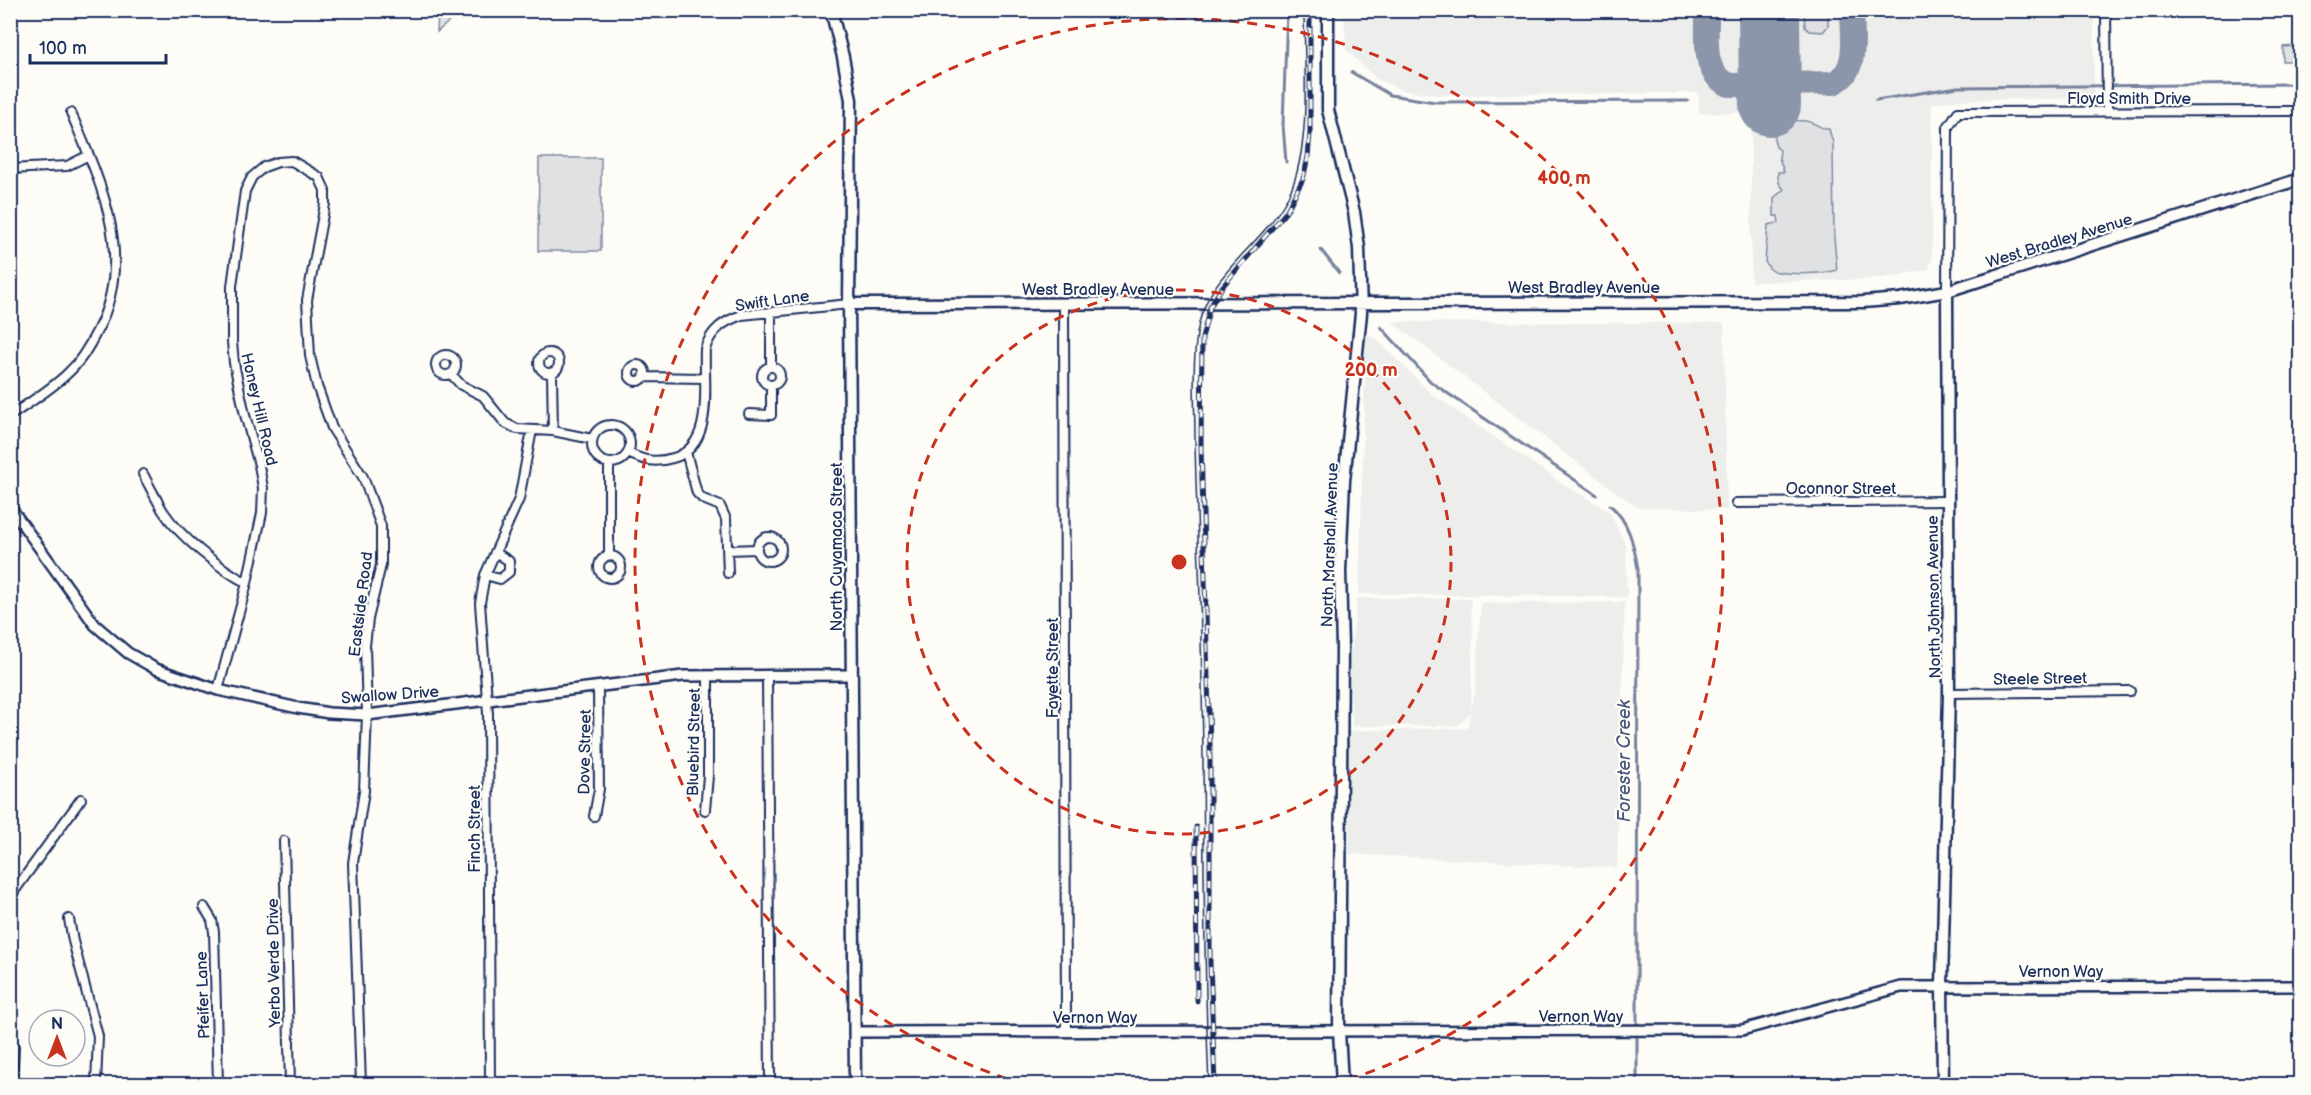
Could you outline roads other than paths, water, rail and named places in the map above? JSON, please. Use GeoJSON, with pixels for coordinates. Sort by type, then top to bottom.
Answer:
{"type":"FeatureCollection","features":[{"type":"Feature","properties":{"kind":"main road","name":"North Cuyamaca Street"},"geometry":{"type":"LineString","coordinates":[[831,10],[851,100],[849,304],[855,1084]]}},
{"type":"Feature","properties":{"kind":"main road","name":"North Marshall Avenue"},"geometry":{"type":"LineString","coordinates":[[1328,10],[1328,110],[1354,212],[1359,249],[1360,303],[1344,481],[1340,571],[1342,659],[1339,1031],[1342,1084]]}},
{"type":"Feature","properties":{"kind":"main road","name":"West Bradley Avenue"},"geometry":{"type":"LineString","coordinates":[[849,304],[1863,302],[1900,299],[1947,291],[2301,179]]}},
{"type":"Feature","properties":{"kind":"main road","name":"North Johnson Avenue"},"geometry":{"type":"LineString","coordinates":[[1943,1084],[1942,985],[1949,693],[1947,291]]}},
{"type":"Feature","properties":{"kind":"street"},"geometry":{"type":"LineString","coordinates":[[2106,10],[2107,110]]}},
{"type":"Feature","properties":{"kind":"street","name":"Floyd Smith Drive"},"geometry":{"type":"LineString","coordinates":[[1958,112],[2301,111]]}},
{"type":"Feature","properties":{"kind":"street","name":"North Johnson Avenue"},"geometry":{"type":"LineString","coordinates":[[1947,291],[1948,128],[1958,112]]}},
{"type":"Feature","properties":{"kind":"street"},"geometry":{"type":"LineString","coordinates":[[10,416],[71,371],[94,338],[111,297],[115,267],[114,236],[108,206],[71,113]]}},
{"type":"Feature","properties":{"kind":"street"},"geometry":{"type":"LineString","coordinates":[[10,169],[67,166],[89,155]]}},
{"type":"Feature","properties":{"kind":"street","name":"Honey Hill Road"},"geometry":{"type":"LineString","coordinates":[[218,690],[247,583],[262,513],[263,488],[259,465],[245,415],[232,342],[232,286],[244,191],[252,177],[264,167],[278,162],[292,161],[319,177],[325,197],[322,216]]}},
{"type":"Feature","properties":{"kind":"street","name":"Eastside Road"},"geometry":{"type":"LineString","coordinates":[[322,216],[307,300],[310,356],[316,386],[332,428],[363,477],[381,526],[381,565],[368,620],[365,646],[367,715],[364,791],[356,834],[354,863],[361,1084]]}},
{"type":"Feature","properties":{"kind":"street","name":"Swift Lane"},"geometry":{"type":"LineString","coordinates":[[686,452],[696,441],[703,426],[705,349],[708,339],[716,329],[728,319],[742,315],[849,304]]}},
{"type":"Feature","properties":{"kind":"street","name":"Fayette Street"},"geometry":{"type":"LineString","coordinates":[[1064,304],[1066,1032]]}},
{"type":"Feature","properties":{"kind":"street"},"geometry":{"type":"LineString","coordinates":[[771,312],[771,367]]}},
{"type":"Feature","properties":{"kind":"street"},"geometry":{"type":"LineString","coordinates":[[771,367],[777,369],[780,376],[776,384],[771,385],[764,381],[762,376],[766,369],[771,367]]}},
{"type":"Feature","properties":{"kind":"street"},"geometry":{"type":"LineString","coordinates":[[552,373],[554,431]]}},
{"type":"Feature","properties":{"kind":"street"},"geometry":{"type":"LineString","coordinates":[[451,374],[461,385],[483,396],[505,423],[517,429],[554,431],[592,439]]}},
{"type":"Feature","properties":{"kind":"street"},"geometry":{"type":"LineString","coordinates":[[644,377],[704,378]]}},
{"type":"Feature","properties":{"kind":"street"},"geometry":{"type":"LineString","coordinates":[[749,414],[771,415],[771,385]]}},
{"type":"Feature","properties":{"kind":"street"},"geometry":{"type":"LineString","coordinates":[[604,426],[617,426],[627,434],[630,447],[628,453],[620,461],[609,464],[595,456],[591,446],[592,439],[598,429],[604,426]]}},
{"type":"Feature","properties":{"kind":"street","name":"Finch Street"},"geometry":{"type":"LineString","coordinates":[[489,1084],[487,701],[480,603],[485,575],[519,499],[532,430]]}},
{"type":"Feature","properties":{"kind":"street"},"geometry":{"type":"LineString","coordinates":[[628,453],[652,462],[663,461],[686,452],[697,493],[703,499],[720,506],[726,519],[728,573]]}},
{"type":"Feature","properties":{"kind":"street"},"geometry":{"type":"LineString","coordinates":[[609,464],[609,556]]}},
{"type":"Feature","properties":{"kind":"street"},"geometry":{"type":"LineString","coordinates":[[143,474],[164,513],[197,548],[226,572],[247,583]]}},
{"type":"Feature","properties":{"kind":"street","name":"Oconnor Street"},"geometry":{"type":"LineString","coordinates":[[1736,503],[1947,501]]}},
{"type":"Feature","properties":{"kind":"street","name":"Swallow Drive"},"geometry":{"type":"LineString","coordinates":[[10,507],[95,625],[128,653],[156,669],[218,690],[308,710],[367,715],[683,676],[852,675]]}},
{"type":"Feature","properties":{"kind":"street"},"geometry":{"type":"LineString","coordinates":[[728,550],[758,549]]}},
{"type":"Feature","properties":{"kind":"street"},"geometry":{"type":"LineString","coordinates":[[485,575],[500,579],[509,572],[509,561],[495,552]]}},
{"type":"Feature","properties":{"kind":"street"},"geometry":{"type":"LineString","coordinates":[[767,675],[770,1084]]}},
{"type":"Feature","properties":{"kind":"street","name":"Bluebird Street"},"geometry":{"type":"LineString","coordinates":[[705,810],[708,776],[708,676]]}},
{"type":"Feature","properties":{"kind":"street","name":"Dove Street"},"geometry":{"type":"LineString","coordinates":[[594,816],[599,789],[598,688]]}},
{"type":"Feature","properties":{"kind":"street","name":"Steele Street"},"geometry":{"type":"LineString","coordinates":[[1949,693],[2130,691]]}},
{"type":"Feature","properties":{"kind":"street"},"geometry":{"type":"LineString","coordinates":[[10,897],[81,799]]}},
{"type":"Feature","properties":{"kind":"street","name":"Yerba Verde Drive"},"geometry":{"type":"LineString","coordinates":[[284,841],[290,1084]]}},
{"type":"Feature","properties":{"kind":"street","name":"Pfeifer Lane"},"geometry":{"type":"LineString","coordinates":[[204,908],[212,920],[214,932],[218,1084]]}},
{"type":"Feature","properties":{"kind":"street"},"geometry":{"type":"LineString","coordinates":[[69,919],[98,1036],[96,1084]]}},
{"type":"Feature","properties":{"kind":"street","name":"Vernon Way"},"geometry":{"type":"LineString","coordinates":[[855,1032],[1742,1030],[1901,987],[1942,985],[2301,986]]}},
{"type":"Feature","properties":{"kind":"street"},"geometry":{"type":"LineString","coordinates":[[10,1036],[14,1047],[12,1084]]}},
{"type":"Feature","properties":{"kind":"waterway","name":"Forester Creek"},"geometry":{"type":"LineString","coordinates":[[1286,162],[1283,125],[1287,10]]}},
{"type":"Feature","properties":{"kind":"waterway"},"geometry":{"type":"LineString","coordinates":[[1351,72],[1390,95],[1435,102],[1688,101]]}},
{"type":"Feature","properties":{"kind":"waterway"},"geometry":{"type":"LineString","coordinates":[[1876,100],[1958,87],[2300,84]]}},
{"type":"Feature","properties":{"kind":"waterway","name":"Forester Creek"},"geometry":{"type":"LineString","coordinates":[[1321,250],[1339,273]]}},
{"type":"Feature","properties":{"kind":"waterway","name":"Forester Creek"},"geometry":{"type":"LineString","coordinates":[[1381,327],[1431,382],[1597,495]]}},
{"type":"Feature","properties":{"kind":"waterway","name":"Forester Creek"},"geometry":{"type":"LineString","coordinates":[[1610,505],[1626,526],[1638,569],[1637,1023]]}},
{"type":"Feature","properties":{"kind":"waterway","name":"Forester Creek"},"geometry":{"type":"LineString","coordinates":[[1637,1038],[1637,1084]]}},
{"type":"Feature","properties":{"kind":"tram line"},"geometry":{"type":"LineString","coordinates":[[1209,1084],[1205,973],[1195,347],[1202,314],[1210,296],[1221,279],[1274,219],[1294,183],[1300,160],[1305,109],[1304,10]]}},
{"type":"Feature","properties":{"kind":"railway"},"geometry":{"type":"LineString","coordinates":[[1215,1084],[1210,964],[1210,745],[1201,447],[1202,338],[1210,307],[1222,287],[1286,212],[1303,179],[1310,133],[1310,10]]}},
{"type":"Feature","properties":{"kind":"railway"},"geometry":{"type":"LineString","coordinates":[[1196,827],[1197,1001]]}}]}
